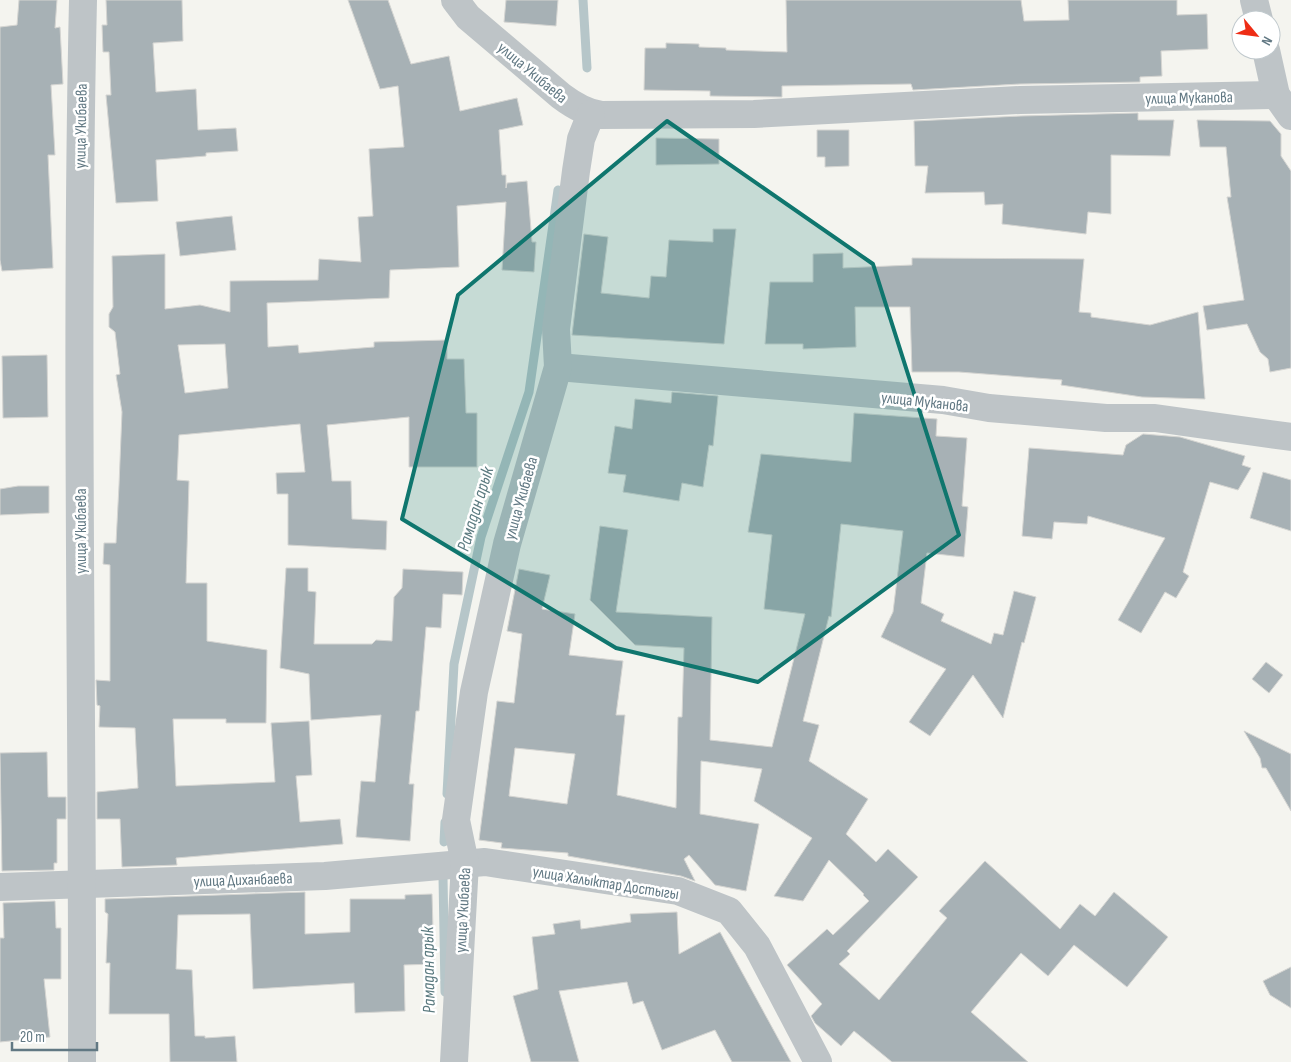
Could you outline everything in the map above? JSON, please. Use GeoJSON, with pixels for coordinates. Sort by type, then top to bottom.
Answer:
{"type":"FeatureCollection","features":[{"type":"Feature","properties":{"kind":"street","name":"улица Укибаева"},"geometry":{"type":"LineString","coordinates":[[82,1062],[83,884],[80,390],[83,0]]}},
{"type":"Feature","properties":{"kind":"street","name":"улица Укибаева"},"geometry":{"type":"LineString","coordinates":[[454,1062],[475,863],[456,820],[474,692],[507,544],[558,367],[556,329],[576,172],[581,139],[592,114],[561,96],[468,17],[455,0]]}},
{"type":"Feature","properties":{"kind":"street","name":"улица Муканова"},"geometry":{"type":"LineString","coordinates":[[592,114],[621,116],[754,114],[1020,100],[1284,105],[1269,60]]}},
{"type":"Feature","properties":{"kind":"street","name":"улица Муканова"},"geometry":{"type":"LineString","coordinates":[[558,367],[617,374],[943,400],[989,408],[1106,418],[1155,418],[1291,437]]}},
{"type":"Feature","properties":{"kind":"street","name":"улица Диханбаева"},"geometry":{"type":"LineString","coordinates":[[0,887],[325,876],[475,863]]}},
{"type":"Feature","properties":{"kind":"street","name":"улица Халыктар Достыгы"},"geometry":{"type":"LineString","coordinates":[[475,863],[678,891],[729,911],[757,946],[818,1062]]}},
{"type":"Feature","properties":{"kind":"highlighted area"},"geometry":{"type":"Polygon","coordinates":[[[667,121],[873,264],[959,535],[758,682],[616,648],[402,519],[458,295],[667,121]]]}},
{"type":"Feature","properties":{"kind":"building"},"geometry":{"type":"Polygon","coordinates":[[[19,0],[57,0],[55,28],[60,27],[63,84],[51,85],[55,155],[48,155],[53,268],[2,271],[0,260],[0,27],[17,25],[19,0]]]}},
{"type":"Feature","properties":{"kind":"building"},"geometry":{"type":"Polygon","coordinates":[[[106,0],[182,0],[183,41],[153,43],[156,92],[196,89],[198,130],[236,128],[238,151],[206,153],[206,156],[156,160],[158,201],[116,203],[106,95],[111,95],[109,52],[103,52],[102,25],[107,25],[106,0]]]}},
{"type":"Feature","properties":{"kind":"building"},"geometry":{"type":"Polygon","coordinates":[[[348,0],[388,0],[411,64],[449,56],[460,111],[517,98],[523,125],[499,130],[502,175],[506,175],[506,188],[507,183],[527,181],[532,242],[536,242],[534,272],[502,270],[506,202],[457,206],[459,267],[390,270],[389,298],[267,303],[268,347],[298,345],[299,353],[374,347],[374,342],[447,340],[447,359],[464,359],[466,413],[477,413],[477,467],[409,467],[409,417],[327,425],[332,481],[351,481],[352,519],[387,521],[386,550],[288,545],[288,494],[277,494],[276,473],[305,472],[300,424],[179,435],[177,480],[189,481],[186,583],[207,583],[207,641],[267,650],[266,723],[226,723],[226,719],[173,719],[176,786],[275,782],[271,723],[309,721],[312,775],[296,776],[300,822],[340,819],[343,844],[176,858],[177,865],[122,867],[120,819],[97,819],[97,792],[138,788],[135,728],[99,727],[100,706],[97,705],[96,680],[110,681],[110,565],[103,564],[104,543],[116,543],[122,412],[116,375],[120,374],[115,332],[109,327],[109,314],[113,307],[112,256],[165,254],[165,309],[200,305],[230,312],[230,281],[318,280],[319,259],[361,262],[358,217],[373,216],[369,149],[404,147],[398,86],[380,89],[348,0]],[[225,344],[178,345],[185,393],[228,388],[225,344]]]}},
{"type":"Feature","properties":{"kind":"building"},"geometry":{"type":"Polygon","coordinates":[[[506,0],[558,0],[556,26],[504,22],[506,0]]]}},
{"type":"Feature","properties":{"kind":"building"},"geometry":{"type":"Polygon","coordinates":[[[786,0],[1021,0],[1024,21],[1069,20],[1068,0],[1177,0],[1177,15],[1207,14],[1208,49],[1161,51],[1162,76],[1140,77],[1140,82],[1020,84],[913,90],[911,84],[782,86],[782,97],[710,96],[710,91],[644,90],[645,48],[666,48],[666,43],[699,44],[699,47],[726,48],[726,50],[787,52],[786,0]]]}},
{"type":"Feature","properties":{"kind":"building"},"geometry":{"type":"Polygon","coordinates":[[[1138,113],[1138,120],[1174,120],[1170,156],[1111,155],[1111,214],[1088,212],[1086,234],[1002,224],[1003,204],[985,205],[984,192],[925,193],[928,166],[915,166],[914,121],[1138,113]]]}},
{"type":"Feature","properties":{"kind":"building"},"geometry":{"type":"Polygon","coordinates":[[[1197,120],[1270,121],[1281,134],[1281,156],[1291,171],[1291,368],[1270,372],[1268,359],[1260,352],[1247,324],[1207,330],[1203,306],[1244,300],[1227,197],[1231,197],[1226,147],[1200,147],[1197,120]]]}},
{"type":"Feature","properties":{"kind":"building"},"geometry":{"type":"Polygon","coordinates":[[[817,130],[849,130],[849,166],[825,167],[825,157],[817,157],[817,130]]]}},
{"type":"Feature","properties":{"kind":"building"},"geometry":{"type":"Polygon","coordinates":[[[656,138],[719,139],[719,164],[656,165],[656,138]]]}},
{"type":"Feature","properties":{"kind":"building"},"geometry":{"type":"Polygon","coordinates":[[[232,216],[236,250],[180,256],[176,222],[232,216]]]}},
{"type":"Feature","properties":{"kind":"building"},"geometry":{"type":"Polygon","coordinates":[[[713,229],[736,229],[724,344],[572,335],[584,234],[608,237],[601,293],[649,298],[651,276],[666,277],[669,240],[713,242],[713,229]]]}},
{"type":"Feature","properties":{"kind":"building"},"geometry":{"type":"Polygon","coordinates":[[[843,253],[843,268],[912,265],[912,258],[1084,259],[1079,312],[1091,313],[1091,317],[1150,325],[1198,312],[1205,399],[1142,397],[1061,385],[1062,380],[959,372],[912,372],[910,307],[855,307],[856,347],[803,349],[803,344],[765,344],[770,282],[813,282],[813,254],[843,253]]]}},
{"type":"Feature","properties":{"kind":"building"},"geometry":{"type":"Polygon","coordinates":[[[47,355],[48,417],[3,418],[2,356],[47,355]]]}},
{"type":"Feature","properties":{"kind":"building"},"geometry":{"type":"Polygon","coordinates":[[[672,392],[718,396],[713,446],[709,445],[703,487],[682,483],[679,501],[623,492],[626,475],[608,473],[615,426],[632,429],[635,399],[671,403],[672,392]]]}},
{"type":"Feature","properties":{"kind":"building"},"geometry":{"type":"Polygon","coordinates":[[[854,413],[937,419],[936,436],[967,438],[962,506],[968,507],[964,557],[927,553],[921,603],[944,614],[941,621],[991,644],[994,633],[1003,635],[1014,591],[1036,597],[1024,643],[1022,642],[1003,718],[973,675],[930,736],[909,722],[946,669],[881,637],[893,612],[903,531],[841,524],[831,617],[829,616],[803,721],[819,725],[809,761],[868,799],[846,834],[876,862],[888,849],[918,877],[847,951],[850,954],[839,964],[879,1000],[947,918],[939,911],[985,861],[1060,929],[1080,904],[1095,916],[1114,892],[1168,937],[1127,987],[1074,945],[1048,976],[1021,953],[971,1012],[1028,1062],[892,1062],[854,1031],[841,1046],[815,1023],[811,1016],[822,1004],[787,965],[827,929],[833,935],[869,901],[829,860],[803,901],[774,896],[812,838],[754,801],[762,769],[701,761],[700,814],[759,824],[746,891],[715,885],[689,855],[684,859],[695,881],[681,876],[568,856],[568,853],[501,848],[502,843],[479,840],[497,701],[514,703],[522,634],[507,631],[519,569],[550,575],[542,609],[575,614],[569,655],[623,661],[616,715],[625,715],[617,795],[676,808],[678,717],[682,717],[684,648],[635,645],[590,600],[600,526],[628,530],[616,612],[712,617],[710,740],[772,747],[805,614],[764,609],[772,535],[748,532],[761,454],[851,462],[854,413]],[[515,748],[509,796],[567,804],[575,754],[515,748]]]}},
{"type":"Feature","properties":{"kind":"building"},"geometry":{"type":"Polygon","coordinates":[[[1143,434],[1180,437],[1245,456],[1242,465],[1251,468],[1238,490],[1210,482],[1183,572],[1189,576],[1176,598],[1165,592],[1141,633],[1118,620],[1165,538],[1088,516],[1087,524],[1054,522],[1052,539],[1022,536],[1029,448],[1123,455],[1126,445],[1143,434]]]}},
{"type":"Feature","properties":{"kind":"building"},"geometry":{"type":"Polygon","coordinates":[[[1263,472],[1291,480],[1291,531],[1250,518],[1263,472]]]}},
{"type":"Feature","properties":{"kind":"building"},"geometry":{"type":"Polygon","coordinates":[[[18,486],[49,486],[49,513],[0,515],[0,489],[18,486]]]}},
{"type":"Feature","properties":{"kind":"building"},"geometry":{"type":"Polygon","coordinates":[[[286,568],[308,568],[308,591],[316,592],[314,644],[372,644],[376,640],[392,641],[394,597],[402,588],[403,569],[463,572],[462,595],[443,594],[441,628],[426,627],[419,711],[416,711],[409,784],[414,784],[410,841],[356,837],[361,781],[375,782],[381,715],[311,720],[309,674],[280,668],[286,568]]]}},
{"type":"Feature","properties":{"kind":"building"},"geometry":{"type":"Polygon","coordinates":[[[1266,662],[1283,675],[1269,693],[1252,679],[1266,662]]]}},
{"type":"Feature","properties":{"kind":"building"},"geometry":{"type":"Polygon","coordinates":[[[1244,731],[1291,754],[1291,811],[1266,768],[1262,768],[1260,758],[1244,731]]]}},
{"type":"Feature","properties":{"kind":"building"},"geometry":{"type":"Polygon","coordinates":[[[47,752],[48,797],[66,797],[66,819],[57,819],[57,863],[54,863],[54,870],[2,871],[0,753],[47,752]]]}},
{"type":"Feature","properties":{"kind":"building"},"geometry":{"type":"Polygon","coordinates":[[[305,892],[305,934],[350,932],[350,899],[405,899],[405,895],[432,894],[434,964],[404,965],[405,1011],[355,1013],[354,983],[253,989],[250,914],[178,915],[176,969],[192,970],[195,1036],[205,1036],[205,1038],[235,1036],[237,1062],[170,1062],[169,1014],[109,1014],[110,963],[106,963],[108,914],[105,912],[105,899],[305,892]]]}},
{"type":"Feature","properties":{"kind":"building"},"geometry":{"type":"Polygon","coordinates":[[[55,901],[56,928],[61,928],[61,979],[44,979],[50,1037],[0,1042],[0,938],[4,938],[3,903],[55,901]]]}},
{"type":"Feature","properties":{"kind":"building"},"geometry":{"type":"Polygon","coordinates":[[[677,912],[679,954],[720,932],[791,1062],[732,1062],[715,1030],[662,1050],[643,1001],[633,1004],[627,982],[559,991],[579,1062],[531,1062],[513,996],[538,989],[532,937],[555,934],[553,924],[580,920],[581,929],[631,922],[630,914],[677,912]]]}},
{"type":"Feature","properties":{"kind":"building"},"geometry":{"type":"Polygon","coordinates":[[[1291,967],[1291,1008],[1270,995],[1263,981],[1291,967]]]}},
{"type":"Feature","properties":{"kind":"waterway","name":"Рамадан арык"},"geometry":{"type":"LineString","coordinates":[[583,0],[587,68]]}},
{"type":"Feature","properties":{"kind":"waterway","name":"Рамадан арык"},"geometry":{"type":"LineString","coordinates":[[447,794],[454,664],[481,537],[529,392],[558,190]]}},
{"type":"Feature","properties":{"kind":"waterway","name":"Рамадан арык"},"geometry":{"type":"LineString","coordinates":[[444,842],[445,822]]}},
{"type":"Feature","properties":{"kind":"waterway","name":"Рамадан арык"},"geometry":{"type":"LineString","coordinates":[[443,877],[445,992]]}}]}
